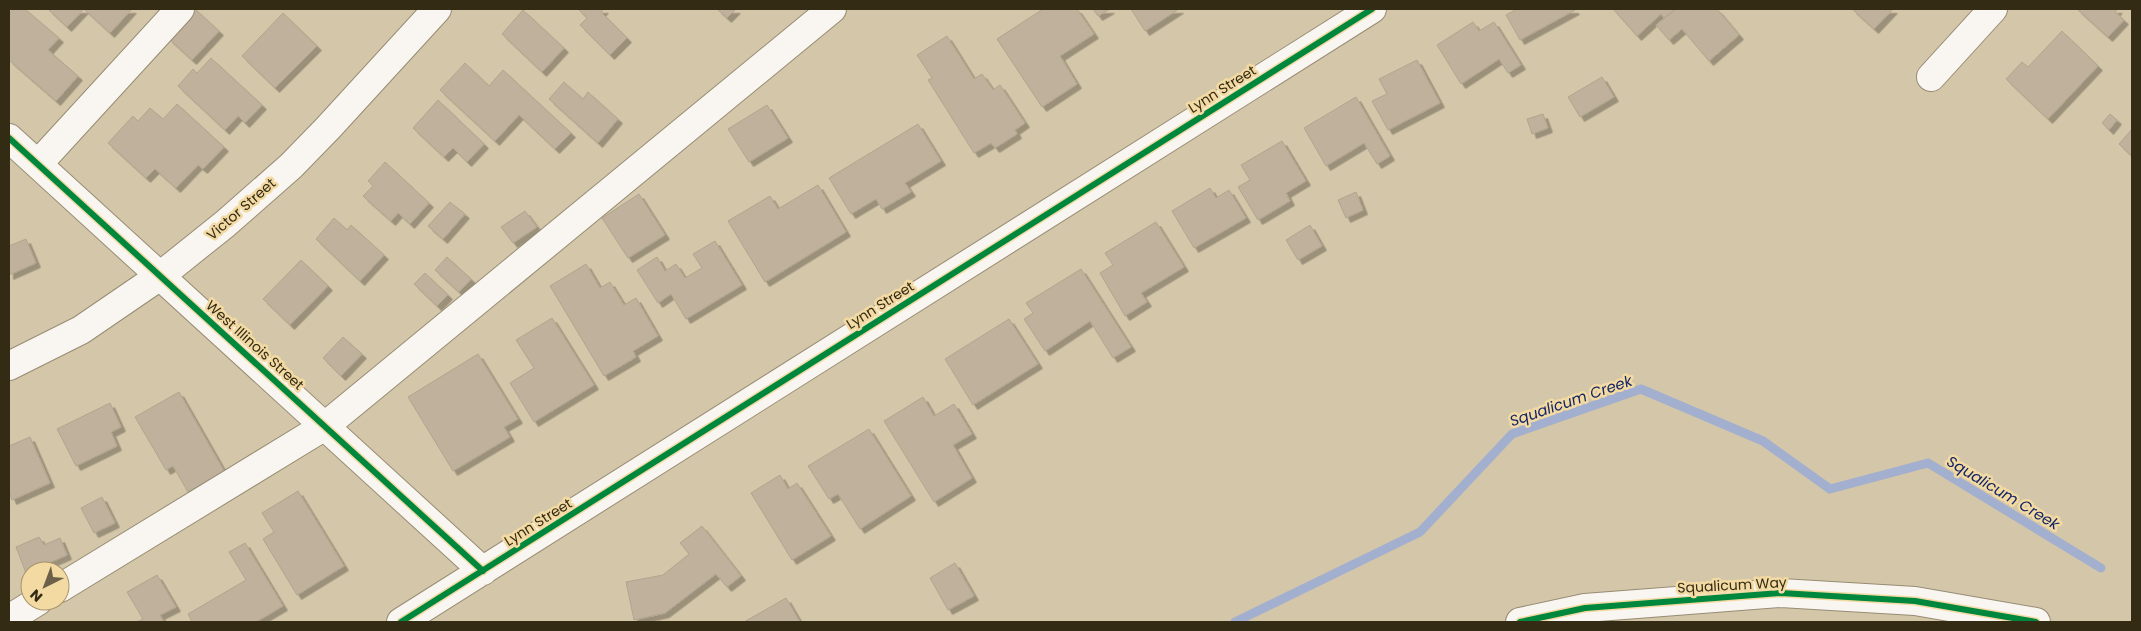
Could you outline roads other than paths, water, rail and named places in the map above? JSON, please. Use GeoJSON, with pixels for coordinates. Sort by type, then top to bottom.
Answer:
{"type":"FeatureCollection","features":[{"type":"Feature","properties":{"kind":"street"},"geometry":{"type":"LineString","coordinates":[[38,164],[180,9]]}},
{"type":"Feature","properties":{"kind":"street","name":"Victor Street"},"geometry":{"type":"LineString","coordinates":[[9,366],[81,330],[160,276],[225,224],[291,166],[437,9]]}},
{"type":"Feature","properties":{"kind":"street"},"geometry":{"type":"LineString","coordinates":[[70,582],[325,426],[832,9]]}},
{"type":"Feature","properties":{"kind":"street","name":"Lynn Street"},"geometry":{"type":"LineString","coordinates":[[401,622],[1372,9]]}},
{"type":"Feature","properties":{"kind":"street"},"geometry":{"type":"LineString","coordinates":[[1931,77],[1993,9]]}},
{"type":"Feature","properties":{"kind":"street","name":"West Illinois Street"},"geometry":{"type":"LineString","coordinates":[[9,140],[38,164],[484,571]]}},
{"type":"Feature","properties":{"kind":"street","name":"Squalicum Way"},"geometry":{"type":"LineString","coordinates":[[1520,622],[1585,608],[1781,593],[1915,602],[2036,622]]}},
{"type":"Feature","properties":{"kind":"street"},"geometry":{"type":"LineString","coordinates":[[9,619],[22,611]]}},
{"type":"Feature","properties":{"kind":"waterway","name":"Squalicum Creek"},"geometry":{"type":"LineString","coordinates":[[1235,622],[1420,532],[1512,434],[1641,389],[1763,441],[1830,489],[1928,463],[2101,568]]}}]}
